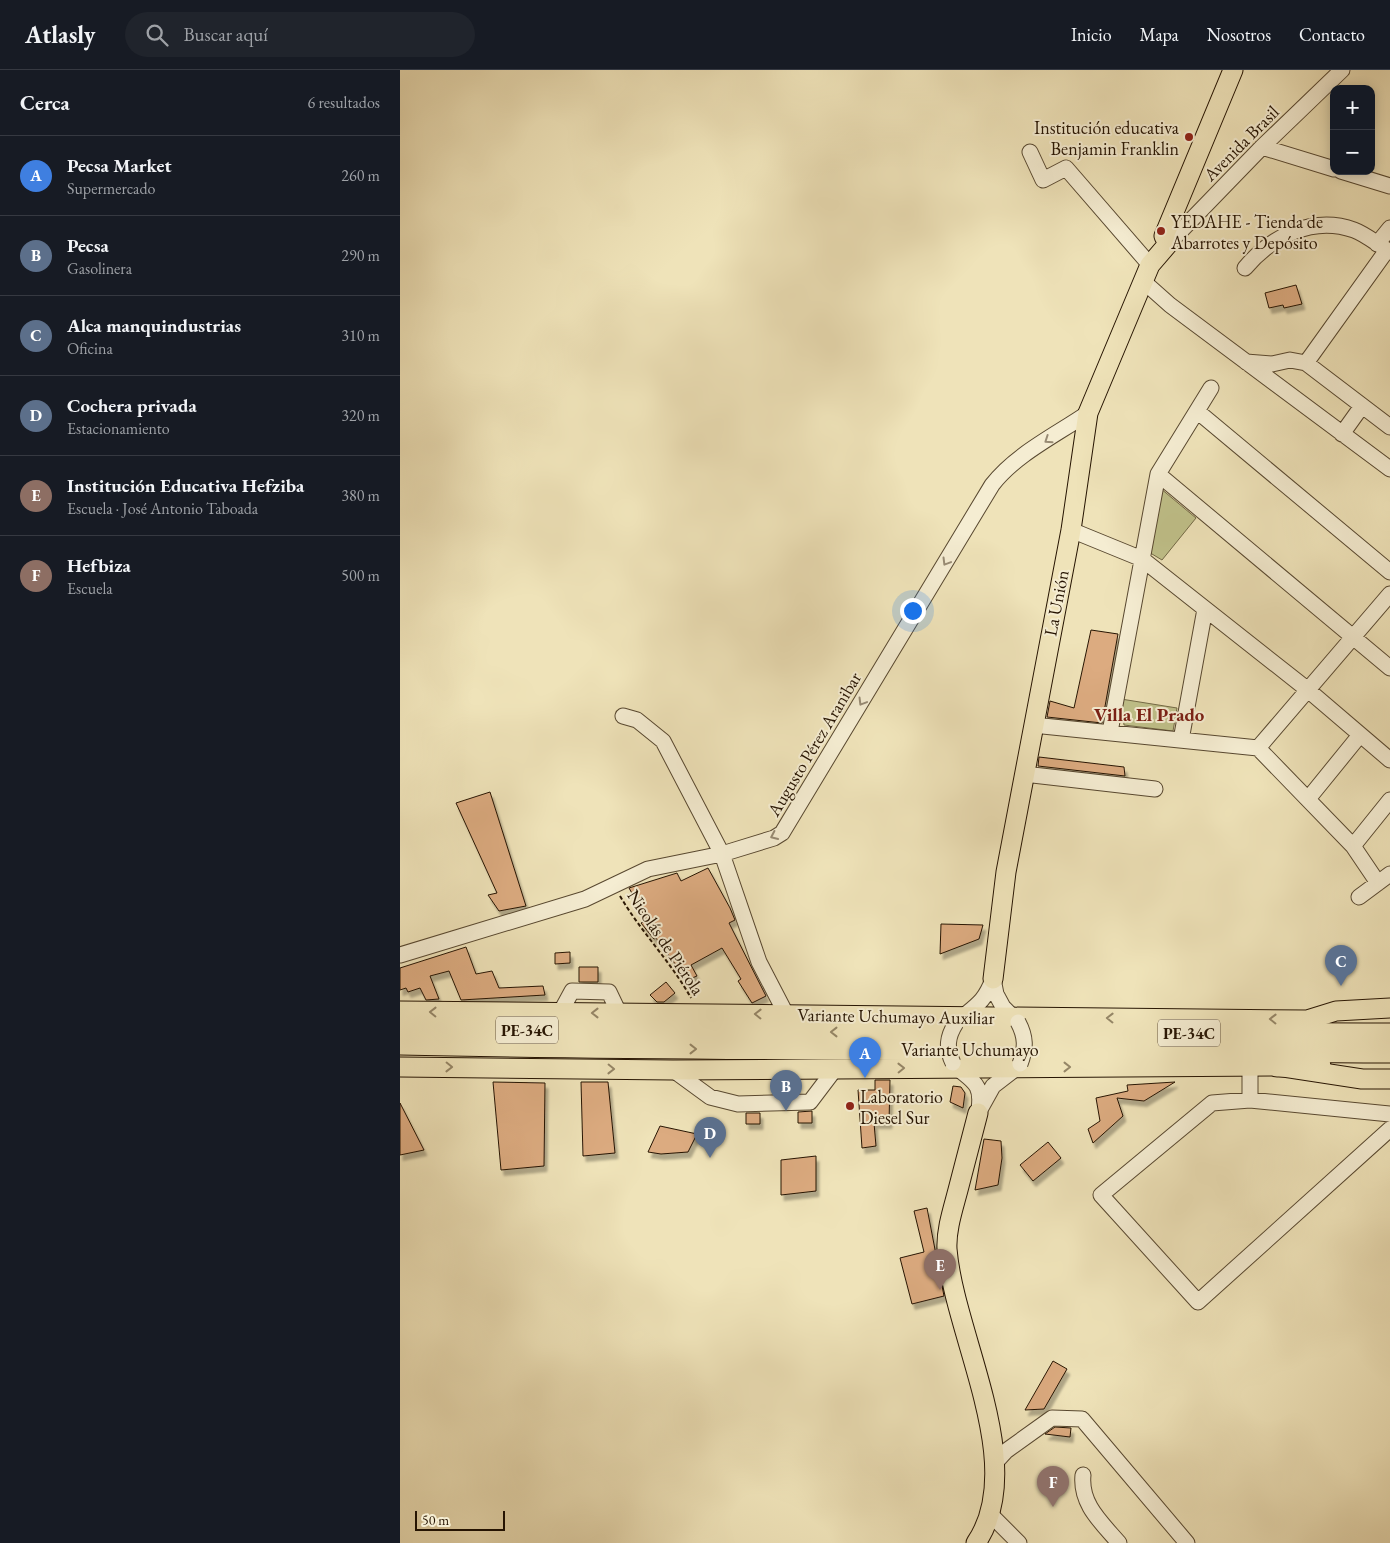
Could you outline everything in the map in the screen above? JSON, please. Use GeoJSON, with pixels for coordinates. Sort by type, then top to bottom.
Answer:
{"type":"FeatureCollection","features":[{"type":"Feature","properties":{"kind":"highway"},"geometry":{"type":"LineString","coordinates":[[1307,1020],[1390,1020]]}},
{"type":"Feature","properties":{"kind":"highway","name":"Variante Uchumayo"},"geometry":{"type":"LineString","coordinates":[[400,1027],[655,1033],[1390,1034]]}},
{"type":"Feature","properties":{"kind":"highway","name":"Variante Uchumayo"},"geometry":{"type":"LineString","coordinates":[[400,1044],[644,1049],[999,1048],[1390,1052]]}},
{"type":"Feature","properties":{"kind":"highway"},"geometry":{"type":"LineString","coordinates":[[1277,1066],[1390,1065]]}},
{"type":"Feature","properties":{"kind":"main road"},"geometry":{"type":"LineString","coordinates":[[1168,244],[1164,236],[1233,70]]}},
{"type":"Feature","properties":{"kind":"main road","name":"La Unión"},"geometry":{"type":"LineString","coordinates":[[993,979],[1006,872],[1070,530],[1088,413],[1147,273],[1168,244]]}},
{"type":"Feature","properties":{"kind":"main road","name":"Variante Uchumayo Auxiliar"},"geometry":{"type":"LineString","coordinates":[[400,1011],[786,1014],[960,1020],[1307,1020],[1354,1008],[1390,1008]]}},
{"type":"Feature","properties":{"kind":"main road"},"geometry":{"type":"LineString","coordinates":[[400,1067],[673,1070],[835,1069],[954,1065],[1277,1066],[1362,1079],[1390,1079]]}},
{"type":"Feature","properties":{"kind":"main road"},"geometry":{"type":"LineString","coordinates":[[976,1543],[991,1515],[996,1486],[995,1463],[991,1432],[952,1281],[947,1248],[950,1221],[978,1113]]}},
{"type":"Feature","properties":{"kind":"street","name":"Avenida Brasil"},"geometry":{"type":"LineString","coordinates":[[1168,244],[1262,147],[1326,75],[1342,70]]}},
{"type":"Feature","properties":{"kind":"street"},"geometry":{"type":"LineString","coordinates":[[1262,147],[1330,168]]}},
{"type":"Feature","properties":{"kind":"street"},"geometry":{"type":"LineString","coordinates":[[1030,152],[1043,180],[1066,168],[1170,306],[1390,469]]}},
{"type":"Feature","properties":{"kind":"street"},"geometry":{"type":"LineString","coordinates":[[1354,175],[1390,186]]}},
{"type":"Feature","properties":{"kind":"street"},"geometry":{"type":"LineString","coordinates":[[1245,268],[1258,253],[1283,235],[1304,228],[1324,225],[1341,226],[1355,230],[1385,248]]}},
{"type":"Feature","properties":{"kind":"street"},"geometry":{"type":"LineString","coordinates":[[1306,363],[1385,248],[1390,228]]}},
{"type":"Feature","properties":{"kind":"street"},"geometry":{"type":"LineString","coordinates":[[1245,361],[1272,364],[1290,360],[1306,363],[1390,426]]}},
{"type":"Feature","properties":{"kind":"street"},"geometry":{"type":"LineString","coordinates":[[1110,732],[1158,474],[1211,388]]}},
{"type":"Feature","properties":{"kind":"street"},"geometry":{"type":"LineString","coordinates":[[1342,434],[1362,406]]}},
{"type":"Feature","properties":{"kind":"street"},"geometry":{"type":"LineString","coordinates":[[1197,411],[1390,572]]}},
{"type":"Feature","properties":{"kind":"street","name":"Augusto Pérez Aranibar"},"geometry":{"type":"LineString","coordinates":[[400,955],[585,899],[648,869],[722,854],[774,838],[788,826],[992,485],[1014,462],[1088,413]]}},
{"type":"Feature","properties":{"kind":"street"},"geometry":{"type":"LineString","coordinates":[[1158,474],[1390,668]]}},
{"type":"Feature","properties":{"kind":"street"},"geometry":{"type":"LineString","coordinates":[[1070,530],[1142,559],[1308,690],[1390,760]]}},
{"type":"Feature","properties":{"kind":"street"},"geometry":{"type":"LineString","coordinates":[[1258,748],[1390,594]]}},
{"type":"Feature","properties":{"kind":"street"},"geometry":{"type":"LineString","coordinates":[[1181,740],[1205,609]]}},
{"type":"Feature","properties":{"kind":"street"},"geometry":{"type":"LineString","coordinates":[[623,716],[637,720],[663,741],[722,854],[759,962],[786,1014]]}},
{"type":"Feature","properties":{"kind":"street"},"geometry":{"type":"LineString","coordinates":[[1033,725],[1258,748],[1384,879],[1359,897]]}},
{"type":"Feature","properties":{"kind":"street"},"geometry":{"type":"LineString","coordinates":[[1308,799],[1360,735]]}},
{"type":"Feature","properties":{"kind":"street"},"geometry":{"type":"LineString","coordinates":[[1024,774],[1155,789]]}},
{"type":"Feature","properties":{"kind":"street"},"geometry":{"type":"LineString","coordinates":[[1352,846],[1390,800]]}},
{"type":"Feature","properties":{"kind":"street","name":"La Unión"},"geometry":{"type":"LineString","coordinates":[[993,979],[996,994],[1003,1007],[1016,1019]]}},
{"type":"Feature","properties":{"kind":"street","name":"La Unión"},"geometry":{"type":"LineString","coordinates":[[960,1020],[982,1001],[993,979]]}},
{"type":"Feature","properties":{"kind":"street"},"geometry":{"type":"LineString","coordinates":[[978,1113],[993,1086],[1019,1066],[1024,1054],[1025,1042],[1023,1031],[1016,1019]]}},
{"type":"Feature","properties":{"kind":"street"},"geometry":{"type":"LineString","coordinates":[[960,1020],[950,1032],[947,1042],[948,1053],[954,1065],[968,1074],[976,1085],[980,1099],[978,1113]]}},
{"type":"Feature","properties":{"kind":"street"},"geometry":{"type":"LineString","coordinates":[[1250,1066],[1250,1100]]}},
{"type":"Feature","properties":{"kind":"street"},"geometry":{"type":"LineString","coordinates":[[673,1070],[710,1096],[738,1104],[810,1102],[835,1069]]}},
{"type":"Feature","properties":{"kind":"street"},"geometry":{"type":"LineString","coordinates":[[1390,1114],[1250,1100],[1212,1103],[1101,1195],[1198,1302],[1390,1129]]}},
{"type":"Feature","properties":{"kind":"street"},"geometry":{"type":"LineString","coordinates":[[995,1463],[1006,1451],[1052,1418],[1082,1419],[1187,1543]]}},
{"type":"Feature","properties":{"kind":"street"},"geometry":{"type":"LineString","coordinates":[[1083,1475],[1082,1489],[1088,1506],[1119,1543]]}},
{"type":"Feature","properties":{"kind":"street"},"geometry":{"type":"LineString","coordinates":[[991,1515],[1019,1543]]}},
{"type":"Feature","properties":{"kind":"path","name":"Nicolás de Piérola"},"geometry":{"type":"LineString","coordinates":[[614,885],[634,920],[680,979],[697,1013]]}},
{"type":"Feature","properties":{"kind":"green space"},"geometry":{"type":"Polygon","coordinates":[[[1160,488],[1196,518],[1162,560],[1147,551],[1160,488]]]}},
{"type":"Feature","properties":{"kind":"green space"},"geometry":{"type":"Polygon","coordinates":[[[1121,699],[1177,708],[1173,731],[1124,725],[1121,699]]]}},
{"type":"Feature","properties":{"kind":"building"},"geometry":{"type":"Polygon","coordinates":[[[1296,285],[1302,304],[1284,308],[1283,305],[1269,308],[1265,293],[1296,285]]]}},
{"type":"Feature","properties":{"kind":"building"},"geometry":{"type":"Polygon","coordinates":[[[1091,630],[1118,634],[1102,723],[1047,717],[1050,701],[1074,708],[1091,630]]]}},
{"type":"Feature","properties":{"kind":"building"},"geometry":{"type":"Polygon","coordinates":[[[1039,757],[1124,767],[1125,776],[1038,766],[1039,757]]]}},
{"type":"Feature","properties":{"kind":"building"},"geometry":{"type":"Polygon","coordinates":[[[490,792],[526,906],[499,911],[488,895],[497,893],[456,803],[490,792]]]}},
{"type":"Feature","properties":{"kind":"building"},"geometry":{"type":"Polygon","coordinates":[[[708,868],[735,920],[729,923],[766,996],[752,1003],[738,981],[741,979],[722,948],[691,965],[697,976],[687,980],[656,938],[654,939],[641,923],[647,920],[629,888],[677,873],[681,881],[708,868]]]}},
{"type":"Feature","properties":{"kind":"building"},"geometry":{"type":"Polygon","coordinates":[[[941,924],[983,925],[979,939],[940,954],[941,924]]]}},
{"type":"Feature","properties":{"kind":"building"},"geometry":{"type":"Polygon","coordinates":[[[466,947],[476,974],[492,971],[499,988],[543,986],[545,995],[461,1000],[449,971],[430,976],[439,999],[426,1000],[420,988],[408,992],[406,988],[400,990],[400,968],[466,947]]]}},
{"type":"Feature","properties":{"kind":"building"},"geometry":{"type":"Polygon","coordinates":[[[570,952],[570,963],[555,964],[555,953],[570,952]]]}},
{"type":"Feature","properties":{"kind":"building"},"geometry":{"type":"Polygon","coordinates":[[[579,967],[598,967],[598,982],[579,982],[579,967]]]}},
{"type":"Feature","properties":{"kind":"building"},"geometry":{"type":"Polygon","coordinates":[[[666,982],[675,993],[664,1002],[657,1002],[650,995],[666,982]]]}},
{"type":"Feature","properties":{"kind":"building"},"geometry":{"type":"Polygon","coordinates":[[[875,1080],[890,1080],[889,1123],[874,1123],[876,1146],[862,1148],[858,1090],[875,1090],[875,1080]]]}},
{"type":"Feature","properties":{"kind":"building"},"geometry":{"type":"Polygon","coordinates":[[[493,1082],[545,1083],[544,1166],[501,1170],[493,1082]]]}},
{"type":"Feature","properties":{"kind":"building"},"geometry":{"type":"Polygon","coordinates":[[[581,1082],[608,1082],[615,1153],[583,1156],[581,1082]]]}},
{"type":"Feature","properties":{"kind":"building"},"geometry":{"type":"Polygon","coordinates":[[[1175,1082],[1144,1101],[1117,1098],[1123,1116],[1093,1143],[1088,1129],[1100,1121],[1096,1098],[1128,1091],[1127,1085],[1175,1082]]]}},
{"type":"Feature","properties":{"kind":"building"},"geometry":{"type":"Polygon","coordinates":[[[953,1086],[961,1087],[965,1093],[963,1108],[950,1102],[953,1086]]]}},
{"type":"Feature","properties":{"kind":"building"},"geometry":{"type":"Polygon","coordinates":[[[400,1103],[424,1150],[400,1155],[400,1103]]]}},
{"type":"Feature","properties":{"kind":"building"},"geometry":{"type":"Polygon","coordinates":[[[812,1111],[812,1123],[798,1123],[798,1112],[812,1111]]]}},
{"type":"Feature","properties":{"kind":"building"},"geometry":{"type":"Polygon","coordinates":[[[746,1113],[760,1113],[760,1124],[746,1124],[746,1113]]]}},
{"type":"Feature","properties":{"kind":"building"},"geometry":{"type":"Polygon","coordinates":[[[660,1126],[697,1134],[688,1152],[661,1154],[648,1152],[660,1126]]]}},
{"type":"Feature","properties":{"kind":"building"},"geometry":{"type":"Polygon","coordinates":[[[984,1139],[1001,1141],[1002,1158],[998,1185],[975,1190],[984,1139]]]}},
{"type":"Feature","properties":{"kind":"building"},"geometry":{"type":"Polygon","coordinates":[[[1048,1142],[1061,1158],[1033,1181],[1020,1165],[1048,1142]]]}},
{"type":"Feature","properties":{"kind":"building"},"geometry":{"type":"Polygon","coordinates":[[[816,1156],[816,1191],[781,1195],[781,1160],[816,1156]]]}},
{"type":"Feature","properties":{"kind":"building"},"geometry":{"type":"Polygon","coordinates":[[[927,1208],[944,1296],[912,1304],[900,1258],[924,1252],[914,1211],[927,1208]]]}},
{"type":"Feature","properties":{"kind":"building"},"geometry":{"type":"Polygon","coordinates":[[[1053,1361],[1067,1369],[1044,1409],[1025,1410],[1053,1361]]]}},
{"type":"Feature","properties":{"kind":"building"},"geometry":{"type":"Polygon","coordinates":[[[1055,1427],[1071,1428],[1070,1437],[1045,1434],[1055,1427]]]}},
{"type":"Feature","properties":{"kind":"place","name":"Institución educativa Benjamin Franklin"},"geometry":{"type":"Point","coordinates":[1189,137]}},
{"type":"Feature","properties":{"kind":"place","name":"YEDAHE - Tienda de Abarrotes y Depósito"},"geometry":{"type":"Point","coordinates":[1161,231]}},
{"type":"Feature","properties":{"kind":"place","name":"Alca manquindustrias"},"geometry":{"type":"Point","coordinates":[1341,986]}},
{"type":"Feature","properties":{"kind":"place","name":"Pecsa Market"},"geometry":{"type":"Point","coordinates":[865,1078]}},
{"type":"Feature","properties":{"kind":"place","name":"Laboratorio Diesel Sur"},"geometry":{"type":"Point","coordinates":[850,1106]}},
{"type":"Feature","properties":{"kind":"place","name":"Pecsa"},"geometry":{"type":"Point","coordinates":[786,1111]}},
{"type":"Feature","properties":{"kind":"place","name":"Cochera privada"},"geometry":{"type":"Point","coordinates":[710,1158]}},
{"type":"Feature","properties":{"kind":"place","name":"Institución Educativa Hefziba"},"geometry":{"type":"Point","coordinates":[940,1290]}},
{"type":"Feature","properties":{"kind":"place","name":"Hefbiza"},"geometry":{"type":"Point","coordinates":[1053,1507]}},
{"type":"Feature","properties":{"kind":"district","name":"Villa El Prado"},"geometry":{"type":"Point","coordinates":[1149,714]}}]}
